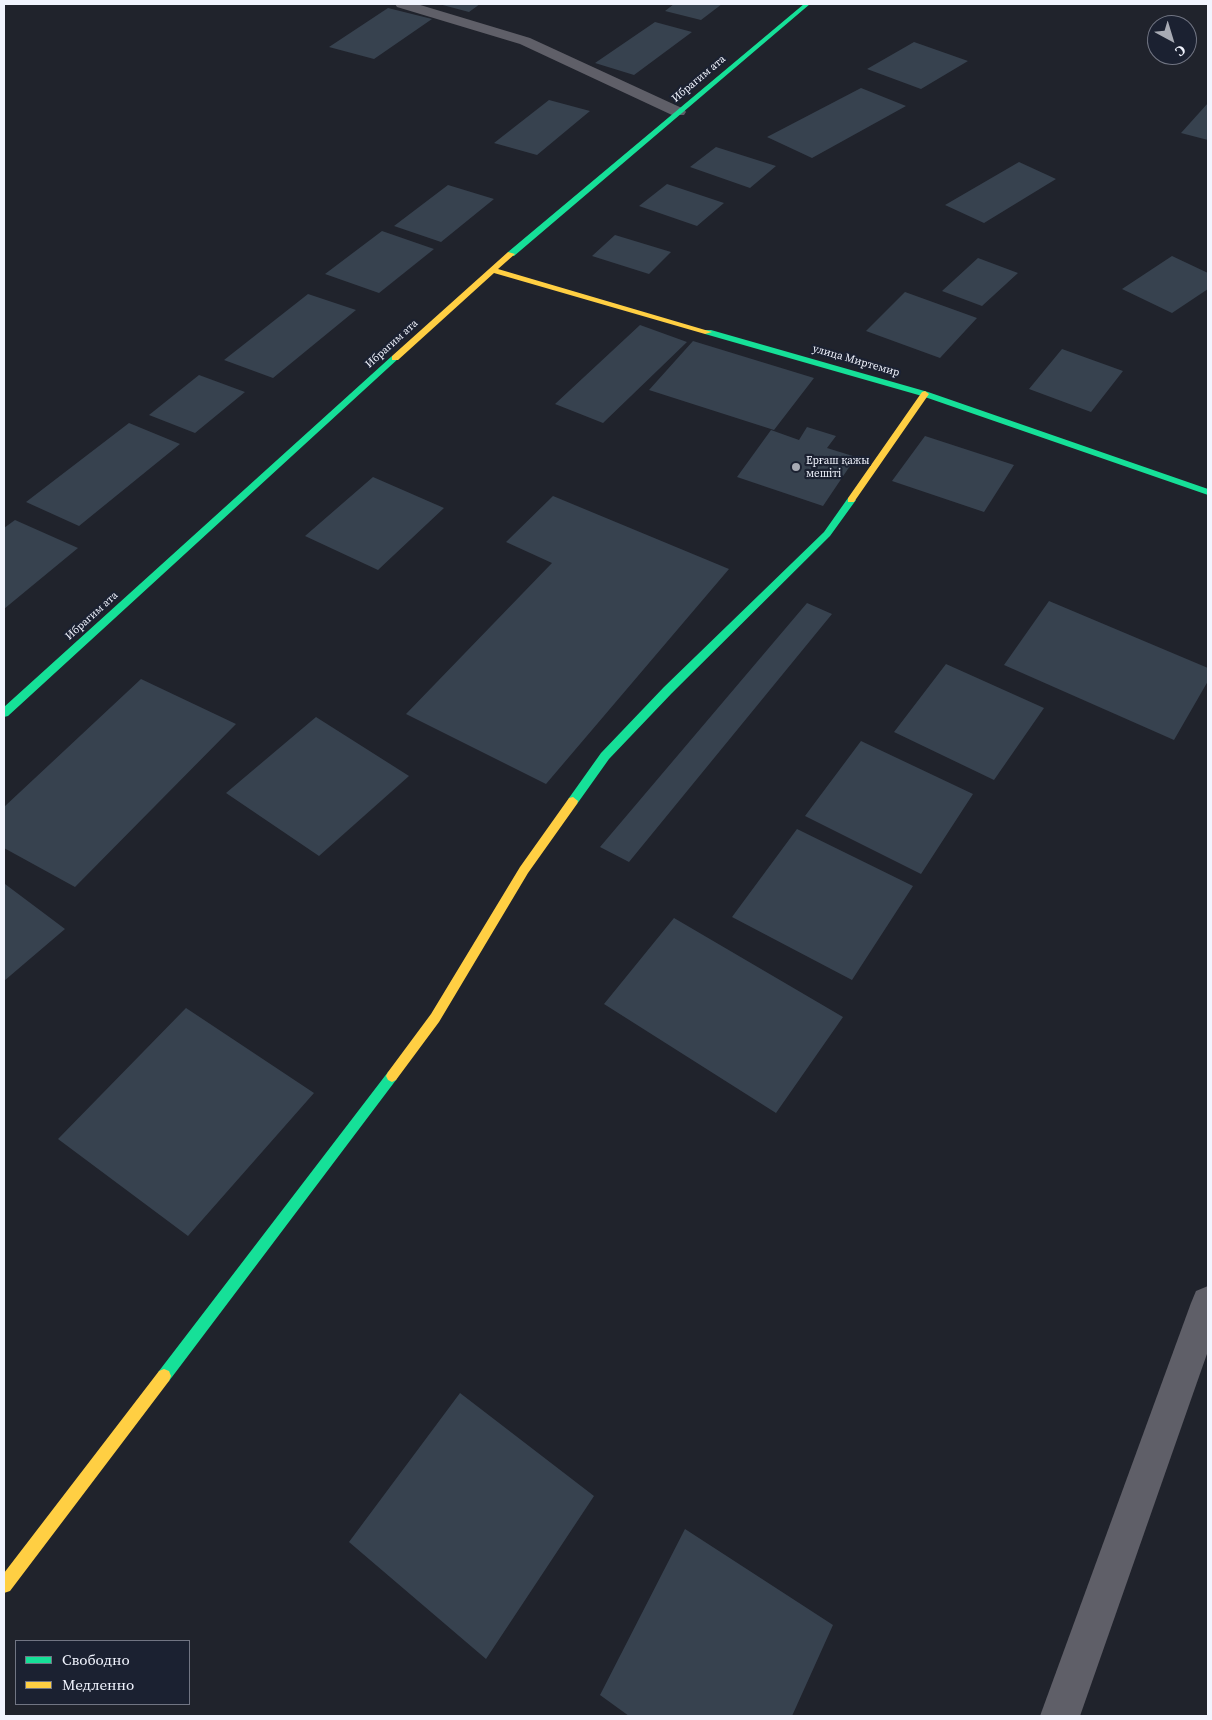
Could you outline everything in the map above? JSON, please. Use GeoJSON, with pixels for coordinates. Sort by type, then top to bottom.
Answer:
{"type":"FeatureCollection","features":[{"type":"Feature","properties":{"kind":"street"},"geometry":{"type":"LineString","coordinates":[[402,4],[525,42],[678,112]]}},
{"type":"Feature","properties":{"kind":"street","name":"Ибрагим ата"},"geometry":{"type":"LineString","coordinates":[[4,713],[492,270],[807,4]]}},
{"type":"Feature","properties":{"kind":"street","name":"улица Миртемир"},"geometry":{"type":"LineString","coordinates":[[492,270],[925,394],[1208,492]]}},
{"type":"Feature","properties":{"kind":"street"},"geometry":{"type":"LineString","coordinates":[[4,1585],[326,1165],[435,1018],[524,870],[604,756],[668,690],[747,615],[827,534],[925,394]]}},
{"type":"Feature","properties":{"kind":"street"},"geometry":{"type":"LineString","coordinates":[[1060,1716],[1208,1303]]}},
{"type":"Feature","properties":{"kind":"building"},"geometry":{"type":"Polygon","coordinates":[[[439,4],[480,4],[469,12],[439,4]]]}},
{"type":"Feature","properties":{"kind":"building"},"geometry":{"type":"Polygon","coordinates":[[[674,4],[722,4],[701,20],[665,11],[674,4]]]}},
{"type":"Feature","properties":{"kind":"building"},"geometry":{"type":"Polygon","coordinates":[[[388,8],[432,19],[374,59],[329,47],[388,8]]]}},
{"type":"Feature","properties":{"kind":"building"},"geometry":{"type":"Polygon","coordinates":[[[655,22],[692,32],[634,75],[595,63],[655,22]]]}},
{"type":"Feature","properties":{"kind":"building"},"geometry":{"type":"Polygon","coordinates":[[[914,42],[968,61],[921,89],[867,69],[914,42]]]}},
{"type":"Feature","properties":{"kind":"building"},"geometry":{"type":"Polygon","coordinates":[[[861,88],[906,106],[812,158],[767,137],[861,88]]]}},
{"type":"Feature","properties":{"kind":"building"},"geometry":{"type":"Polygon","coordinates":[[[549,100],[590,111],[537,155],[494,143],[549,100]]]}},
{"type":"Feature","properties":{"kind":"building"},"geometry":{"type":"Polygon","coordinates":[[[1208,103],[1208,140],[1181,133],[1208,103]]]}},
{"type":"Feature","properties":{"kind":"building"},"geometry":{"type":"Polygon","coordinates":[[[716,147],[776,166],[750,188],[690,167],[716,147]]]}},
{"type":"Feature","properties":{"kind":"building"},"geometry":{"type":"Polygon","coordinates":[[[1019,162],[1056,179],[984,223],[945,205],[1019,162]]]}},
{"type":"Feature","properties":{"kind":"building"},"geometry":{"type":"Polygon","coordinates":[[[667,184],[724,203],[697,226],[639,206],[667,184]]]}},
{"type":"Feature","properties":{"kind":"building"},"geometry":{"type":"Polygon","coordinates":[[[448,185],[494,199],[441,242],[394,226],[448,185]]]}},
{"type":"Feature","properties":{"kind":"building"},"geometry":{"type":"Polygon","coordinates":[[[382,231],[434,249],[379,293],[325,274],[382,231]]]}},
{"type":"Feature","properties":{"kind":"building"},"geometry":{"type":"Polygon","coordinates":[[[615,235],[671,252],[649,274],[592,256],[615,235]]]}},
{"type":"Feature","properties":{"kind":"building"},"geometry":{"type":"Polygon","coordinates":[[[1172,256],[1208,273],[1208,289],[1172,313],[1122,289],[1172,256]]]}},
{"type":"Feature","properties":{"kind":"building"},"geometry":{"type":"Polygon","coordinates":[[[978,258],[1018,273],[982,306],[942,291],[978,258]]]}},
{"type":"Feature","properties":{"kind":"building"},"geometry":{"type":"Polygon","coordinates":[[[905,292],[977,318],[940,358],[866,331],[905,292]]]}},
{"type":"Feature","properties":{"kind":"building"},"geometry":{"type":"Polygon","coordinates":[[[308,294],[356,310],[273,378],[224,360],[308,294]]]}},
{"type":"Feature","properties":{"kind":"building"},"geometry":{"type":"Polygon","coordinates":[[[640,325],[687,342],[603,423],[555,404],[640,325]]]}},
{"type":"Feature","properties":{"kind":"building"},"geometry":{"type":"Polygon","coordinates":[[[693,341],[814,378],[774,430],[649,390],[693,341]]]}},
{"type":"Feature","properties":{"kind":"building"},"geometry":{"type":"Polygon","coordinates":[[[1062,349],[1123,371],[1091,412],[1029,389],[1062,349]]]}},
{"type":"Feature","properties":{"kind":"building"},"geometry":{"type":"Polygon","coordinates":[[[199,375],[245,392],[195,433],[149,415],[199,375]]]}},
{"type":"Feature","properties":{"kind":"building"},"geometry":{"type":"Polygon","coordinates":[[[129,423],[180,444],[79,526],[26,502],[129,423]]]}},
{"type":"Feature","properties":{"kind":"building","name":"Ерғаш қажы мешіті"},"geometry":{"type":"Polygon","coordinates":[[[807,427],[836,436],[827,448],[856,457],[823,506],[737,477],[771,430],[799,440],[807,427]]]}},
{"type":"Feature","properties":{"kind":"building"},"geometry":{"type":"Polygon","coordinates":[[[925,436],[1014,465],[984,512],[892,481],[925,436]]]}},
{"type":"Feature","properties":{"kind":"building"},"geometry":{"type":"Polygon","coordinates":[[[373,477],[444,508],[378,570],[305,536],[373,477]]]}},
{"type":"Feature","properties":{"kind":"building"},"geometry":{"type":"Polygon","coordinates":[[[553,496],[729,569],[546,784],[406,714],[552,563],[506,542],[553,496]]]}},
{"type":"Feature","properties":{"kind":"building"},"geometry":{"type":"Polygon","coordinates":[[[15,520],[78,548],[4,609],[4,528],[15,520]]]}},
{"type":"Feature","properties":{"kind":"building"},"geometry":{"type":"Polygon","coordinates":[[[1049,601],[1208,668],[1208,681],[1174,740],[1004,665],[1049,601]]]}},
{"type":"Feature","properties":{"kind":"building"},"geometry":{"type":"Polygon","coordinates":[[[807,603],[832,614],[629,862],[600,847],[807,603]]]}},
{"type":"Feature","properties":{"kind":"building"},"geometry":{"type":"Polygon","coordinates":[[[946,664],[1044,708],[994,780],[894,732],[946,664]]]}},
{"type":"Feature","properties":{"kind":"building"},"geometry":{"type":"Polygon","coordinates":[[[141,679],[236,724],[75,887],[4,848],[4,807],[141,679]]]}},
{"type":"Feature","properties":{"kind":"building"},"geometry":{"type":"Polygon","coordinates":[[[316,717],[409,776],[319,856],[226,793],[316,717]]]}},
{"type":"Feature","properties":{"kind":"building"},"geometry":{"type":"Polygon","coordinates":[[[861,741],[973,794],[921,874],[805,816],[861,741]]]}},
{"type":"Feature","properties":{"kind":"building"},"geometry":{"type":"Polygon","coordinates":[[[797,829],[913,886],[852,980],[732,917],[797,829]]]}},
{"type":"Feature","properties":{"kind":"building"},"geometry":{"type":"Polygon","coordinates":[[[4,885],[65,929],[4,981],[4,885]]]}},
{"type":"Feature","properties":{"kind":"building"},"geometry":{"type":"Polygon","coordinates":[[[674,918],[843,1017],[776,1113],[604,1004],[674,918]]]}},
{"type":"Feature","properties":{"kind":"building"},"geometry":{"type":"Polygon","coordinates":[[[186,1008],[314,1093],[188,1236],[58,1139],[186,1008]]]}},
{"type":"Feature","properties":{"kind":"building"},"geometry":{"type":"Polygon","coordinates":[[[460,1393],[594,1496],[486,1659],[349,1542],[460,1393]]]}},
{"type":"Feature","properties":{"kind":"building"},"geometry":{"type":"Polygon","coordinates":[[[685,1529],[833,1625],[792,1716],[629,1716],[600,1695],[685,1529]]]}},
{"type":"Feature","properties":{"kind":"traffic: fast"},"geometry":{"type":"LineString","coordinates":[[511,254],[807,4]]}},
{"type":"Feature","properties":{"kind":"traffic: fast"},"geometry":{"type":"LineString","coordinates":[[708,332],[925,394],[1208,492]]}},
{"type":"Feature","properties":{"kind":"traffic: fast"},"geometry":{"type":"LineString","coordinates":[[4,713],[395,358]]}},
{"type":"Feature","properties":{"kind":"traffic: fast"},"geometry":{"type":"LineString","coordinates":[[573,801],[605,756],[668,690],[827,534],[851,500]]}},
{"type":"Feature","properties":{"kind":"traffic: fast"},"geometry":{"type":"LineString","coordinates":[[164,1376],[392,1076]]}},
{"type":"Feature","properties":{"kind":"traffic: slow"},"geometry":{"type":"LineString","coordinates":[[395,358],[511,254]]}},
{"type":"Feature","properties":{"kind":"traffic: slow"},"geometry":{"type":"LineString","coordinates":[[492,270],[708,332]]}},
{"type":"Feature","properties":{"kind":"traffic: slow"},"geometry":{"type":"LineString","coordinates":[[851,500],[925,394]]}},
{"type":"Feature","properties":{"kind":"traffic: slow"},"geometry":{"type":"LineString","coordinates":[[392,1076],[435,1018],[524,870],[573,801]]}},
{"type":"Feature","properties":{"kind":"traffic: slow"},"geometry":{"type":"LineString","coordinates":[[4,1585],[164,1376]]}},
{"type":"Feature","properties":{"kind":"place","name":"Ерғаш қажы мешіті"},"geometry":{"type":"Point","coordinates":[796,467]}}]}
